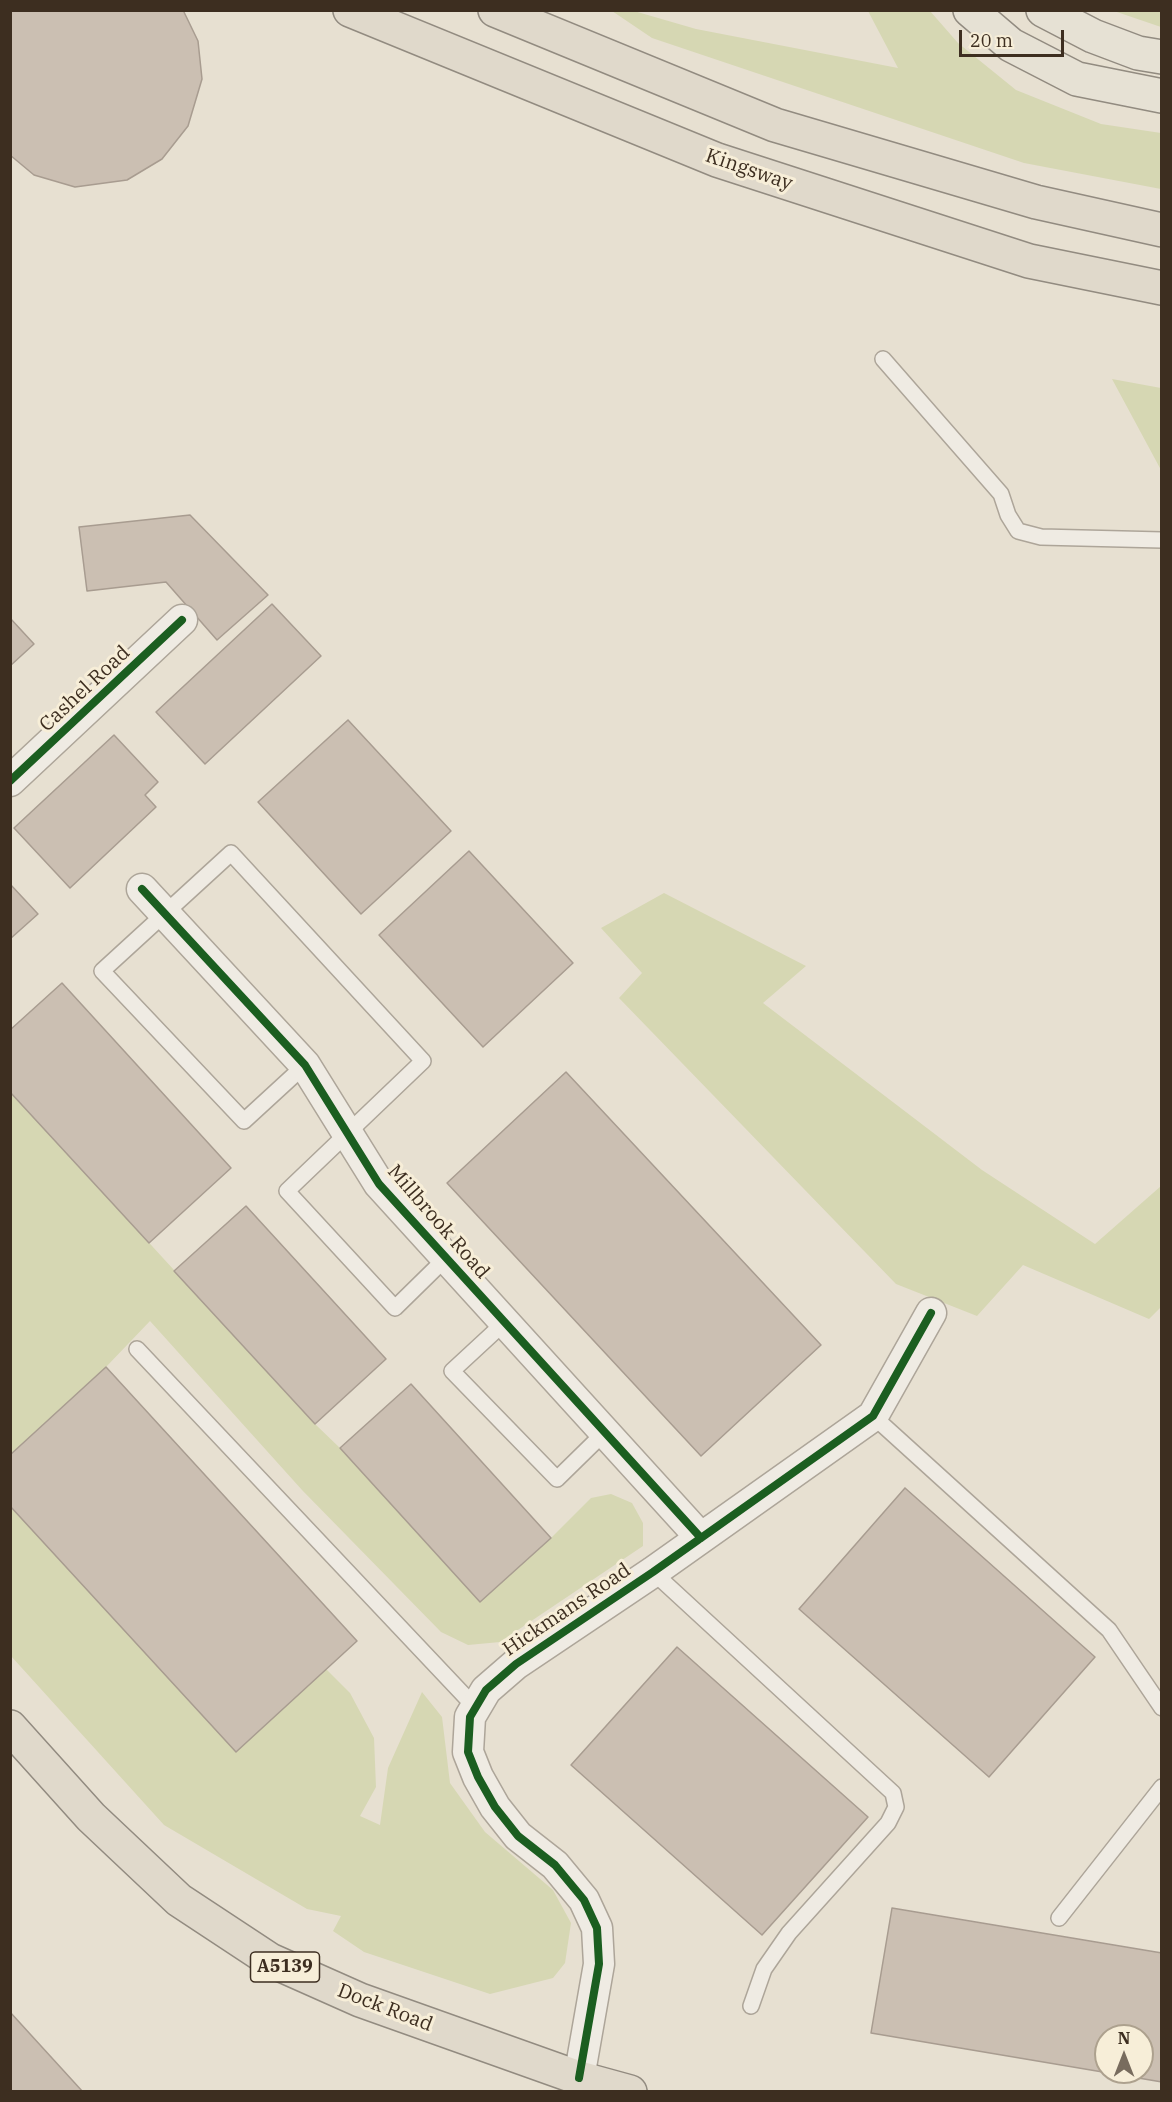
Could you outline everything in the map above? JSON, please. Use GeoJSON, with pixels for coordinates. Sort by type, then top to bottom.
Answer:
{"type":"FeatureCollection","features":[{"type":"Feature","properties":{"kind":"highway","name":"Kingsway"},"geometry":{"type":"LineString","coordinates":[[350,10],[717,160],[1029,261],[1161,288]]}},
{"type":"Feature","properties":{"kind":"highway"},"geometry":{"type":"LineString","coordinates":[[495,10],[775,125],[1036,202],[1161,230]]}},
{"type":"Feature","properties":{"kind":"highway","name":"Dock Road"},"geometry":{"type":"LineString","coordinates":[[10,1727],[91,1817],[179,1900],[270,1960],[360,2000],[579,2078],[630,2091]]}},
{"type":"Feature","properties":{"kind":"main road"},"geometry":{"type":"LineString","coordinates":[[970,10],[1011,45],[1077,79],[1161,96]]}},
{"type":"Feature","properties":{"kind":"main road"},"geometry":{"type":"LineString","coordinates":[[1043,10],[1093,36],[1138,53],[1161,57]]}},
{"type":"Feature","properties":{"kind":"street","name":"Cashel Road"},"geometry":{"type":"LineString","coordinates":[[10,782],[182,620]]}},
{"type":"Feature","properties":{"kind":"street","name":"Millbrook Road"},"geometry":{"type":"LineString","coordinates":[[142,889],[305,1065],[379,1184],[701,1538]]}},
{"type":"Feature","properties":{"kind":"street","name":"Hickmans Road"},"geometry":{"type":"LineString","coordinates":[[579,2078],[599,1964],[597,1928],[584,1900],[555,1865],[518,1836],[489,1797],[468,1752],[471,1717],[486,1690],[516,1664],[653,1572],[873,1416],[931,1313]]}},
{"type":"Feature","properties":{"kind":"lane"},"geometry":{"type":"LineString","coordinates":[[883,359],[1001,494],[1008,515],[1018,531],[1041,537],[1161,540]]}},
{"type":"Feature","properties":{"kind":"lane"},"geometry":{"type":"LineString","coordinates":[[305,1065],[244,1120],[102,971],[231,853],[423,1061],[287,1191],[395,1308],[446,1258]]}},
{"type":"Feature","properties":{"kind":"lane"},"geometry":{"type":"LineString","coordinates":[[505,1322],[452,1371],[557,1479],[605,1432]]}},
{"type":"Feature","properties":{"kind":"lane"},"geometry":{"type":"LineString","coordinates":[[137,1350],[476,1708]]}},
{"type":"Feature","properties":{"kind":"lane"},"geometry":{"type":"LineString","coordinates":[[873,1416],[1109,1629],[1161,1708]]}},
{"type":"Feature","properties":{"kind":"lane"},"geometry":{"type":"LineString","coordinates":[[653,1572],[893,1793],[896,1807],[888,1823],[789,1933],[764,1969],[751,2006]]}},
{"type":"Feature","properties":{"kind":"lane"},"geometry":{"type":"LineString","coordinates":[[1059,1918],[1161,1787]]}},
{"type":"Feature","properties":{"kind":"green space"},"geometry":{"type":"Polygon","coordinates":[[[612,11],[634,11],[696,29],[898,68],[868,11],[930,11],[958,43],[1016,90],[1101,124],[1161,133],[1161,189],[1024,163],[652,38],[612,11]]]}},
{"type":"Feature","properties":{"kind":"green space"},"geometry":{"type":"Polygon","coordinates":[[[1114,11],[1161,11],[1161,27],[1114,11]]]}},
{"type":"Feature","properties":{"kind":"green space"},"geometry":{"type":"Polygon","coordinates":[[[1112,379],[1161,388],[1161,470],[1112,379]]]}},
{"type":"Feature","properties":{"kind":"green space"},"geometry":{"type":"Polygon","coordinates":[[[664,893],[806,966],[763,1003],[982,1170],[1095,1244],[1161,1186],[1161,1307],[1149,1319],[1023,1265],[977,1316],[896,1284],[619,998],[642,973],[601,928],[664,893]]]}},
{"type":"Feature","properties":{"kind":"green space"},"geometry":{"type":"Polygon","coordinates":[[[11,1092],[480,1601],[551,1538],[591,1498],[611,1494],[632,1503],[643,1523],[643,1546],[500,1642],[468,1645],[441,1632],[302,1490],[150,1321],[106,1367],[11,1455],[11,1092]]]}},
{"type":"Feature","properties":{"kind":"green space"},"geometry":{"type":"Polygon","coordinates":[[[11,1506],[326,1669],[350,1693],[374,1738],[376,1787],[360,1816],[380,1825],[388,1768],[422,1692],[442,1717],[450,1783],[485,1832],[553,1890],[571,1923],[565,1963],[553,1978],[490,1994],[364,1952],[333,1931],[341,1916],[307,1909],[164,1825],[11,1656],[11,1506]]]}},
{"type":"Feature","properties":{"kind":"building"},"geometry":{"type":"Polygon","coordinates":[[[10,10],[183,10],[198,41],[202,79],[188,126],[162,159],[127,180],[75,187],[34,175],[10,155],[10,10]]]}},
{"type":"Feature","properties":{"kind":"building"},"geometry":{"type":"Polygon","coordinates":[[[190,515],[268,595],[217,640],[166,582],[87,591],[79,527],[190,515]]]}},
{"type":"Feature","properties":{"kind":"building"},"geometry":{"type":"Polygon","coordinates":[[[272,604],[321,656],[205,764],[156,712],[272,604]]]}},
{"type":"Feature","properties":{"kind":"building"},"geometry":{"type":"Polygon","coordinates":[[[10,618],[34,644],[10,666],[10,618]]]}},
{"type":"Feature","properties":{"kind":"building"},"geometry":{"type":"Polygon","coordinates":[[[348,720],[451,831],[361,914],[258,802],[348,720]]]}},
{"type":"Feature","properties":{"kind":"building"},"geometry":{"type":"Polygon","coordinates":[[[114,735],[158,782],[145,795],[156,807],[70,888],[14,828],[114,735]]]}},
{"type":"Feature","properties":{"kind":"building"},"geometry":{"type":"Polygon","coordinates":[[[469,851],[573,963],[483,1047],[379,935],[469,851]]]}},
{"type":"Feature","properties":{"kind":"building"},"geometry":{"type":"Polygon","coordinates":[[[10,884],[38,914],[10,939],[10,884]]]}},
{"type":"Feature","properties":{"kind":"building"},"geometry":{"type":"Polygon","coordinates":[[[62,983],[231,1168],[149,1243],[10,1092],[10,1030],[62,983]]]}},
{"type":"Feature","properties":{"kind":"building"},"geometry":{"type":"Polygon","coordinates":[[[566,1072],[821,1345],[701,1456],[447,1183],[566,1072]]]}},
{"type":"Feature","properties":{"kind":"building"},"geometry":{"type":"Polygon","coordinates":[[[246,1206],[386,1359],[315,1424],[174,1271],[246,1206]]]}},
{"type":"Feature","properties":{"kind":"building"},"geometry":{"type":"Polygon","coordinates":[[[106,1367],[357,1641],[236,1752],[10,1506],[10,1455],[106,1367]]]}},
{"type":"Feature","properties":{"kind":"building"},"geometry":{"type":"Polygon","coordinates":[[[411,1384],[551,1538],[480,1602],[340,1448],[411,1384]]]}},
{"type":"Feature","properties":{"kind":"building"},"geometry":{"type":"Polygon","coordinates":[[[905,1488],[1095,1657],[989,1777],[799,1609],[905,1488]]]}},
{"type":"Feature","properties":{"kind":"building"},"geometry":{"type":"Polygon","coordinates":[[[677,1647],[868,1817],[762,1935],[571,1765],[677,1647]]]}},
{"type":"Feature","properties":{"kind":"building"},"geometry":{"type":"Polygon","coordinates":[[[892,1908],[1162,1953],[1162,2082],[1154,2081],[1154,2024],[1094,2024],[1094,2071],[871,2033],[892,1908]]]}},
{"type":"Feature","properties":{"kind":"building"},"geometry":{"type":"Polygon","coordinates":[[[10,2012],[83,2092],[10,2092],[10,2012]]]}},
{"type":"Feature","properties":{"kind":"cycle path"},"geometry":{"type":"LineString","coordinates":[[10,781],[182,620]]}},
{"type":"Feature","properties":{"kind":"cycle path"},"geometry":{"type":"LineString","coordinates":[[142,889],[305,1065],[379,1184],[701,1538]]}},
{"type":"Feature","properties":{"kind":"cycle path"},"geometry":{"type":"LineString","coordinates":[[579,2078],[599,1964],[597,1928],[584,1900],[555,1865],[518,1836],[495,1807],[478,1777],[468,1752],[470,1717],[486,1690],[516,1664],[653,1572],[873,1416],[931,1313]]}}]}
